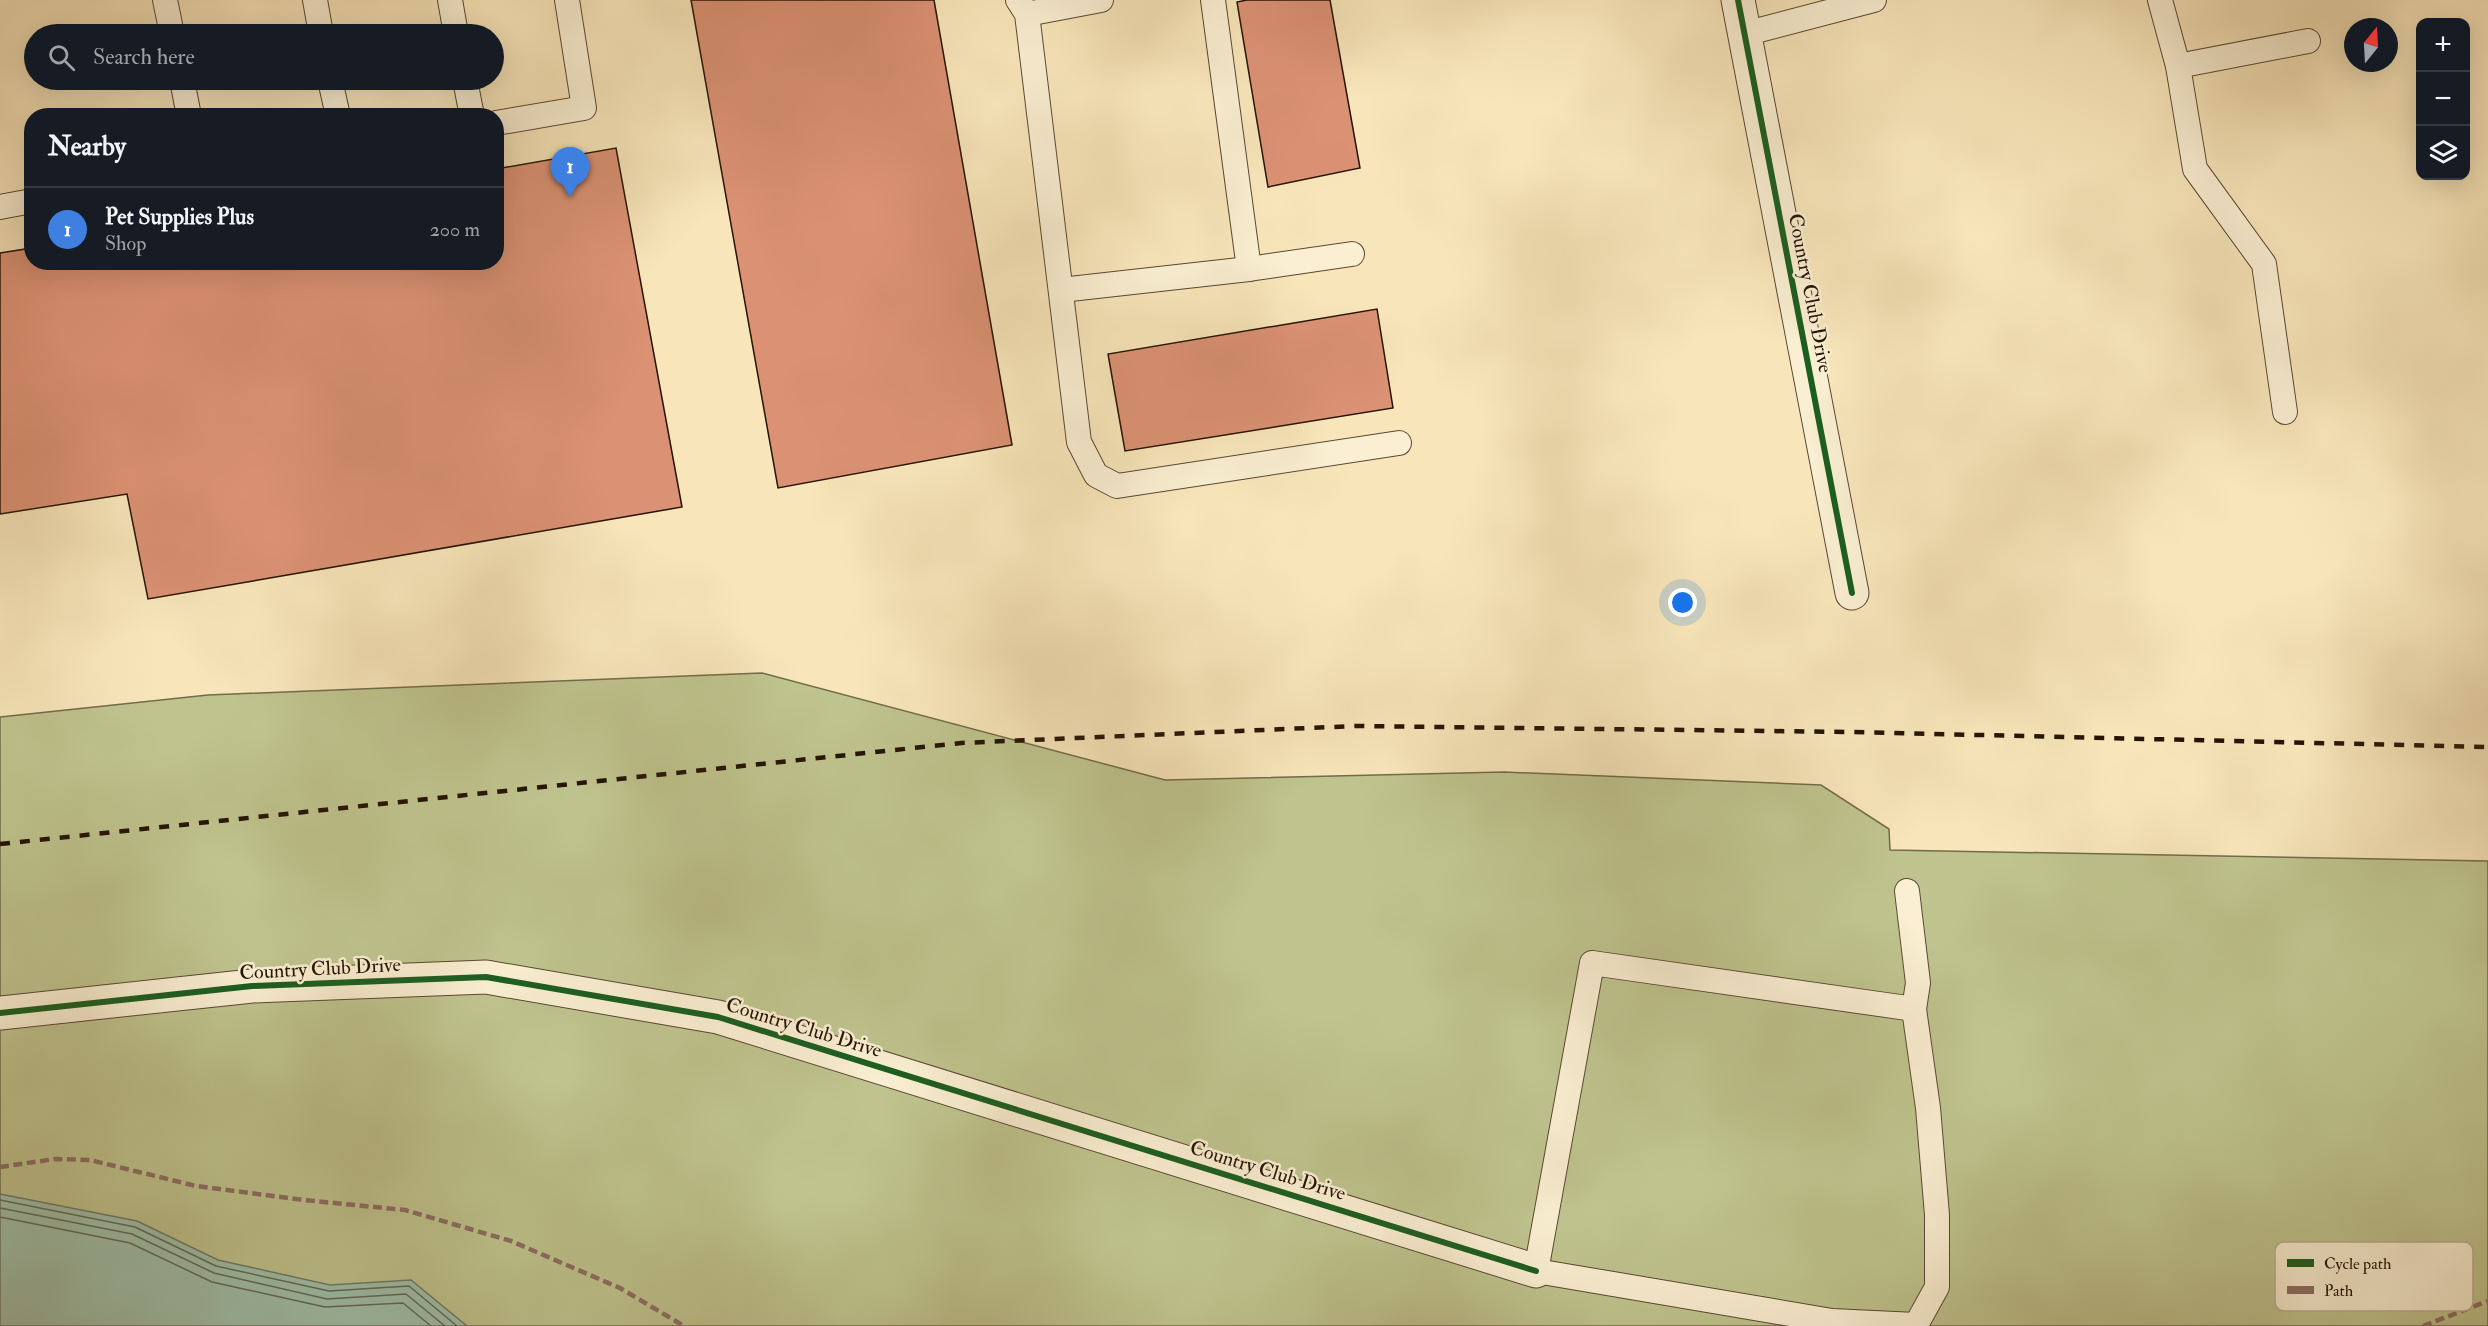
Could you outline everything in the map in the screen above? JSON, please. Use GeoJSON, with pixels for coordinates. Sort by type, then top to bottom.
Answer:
{"type":"FeatureCollection","features":[{"type":"Feature","properties":{"kind":"street","name":"Country Club Drive"},"geometry":{"type":"LineString","coordinates":[[1738,0],[1851,593]]}},
{"type":"Feature","properties":{"kind":"street","name":"Country Club Drive"},"geometry":{"type":"LineString","coordinates":[[0,1013],[252,986],[486,976],[718,1017],[1536,1271]]}},
{"type":"Feature","properties":{"kind":"lane"},"geometry":{"type":"LineString","coordinates":[[165,0],[170,24]]}},
{"type":"Feature","properties":{"kind":"lane"},"geometry":{"type":"LineString","coordinates":[[315,0],[319,24]]}},
{"type":"Feature","properties":{"kind":"lane"},"geometry":{"type":"LineString","coordinates":[[450,0],[454,24]]}},
{"type":"Feature","properties":{"kind":"lane"},"geometry":{"type":"LineString","coordinates":[[504,122],[585,108],[567,0]]}},
{"type":"Feature","properties":{"kind":"lane"},"geometry":{"type":"LineString","coordinates":[[1101,0],[1023,7],[1079,442],[1096,476],[1117,486],[1399,443]]}},
{"type":"Feature","properties":{"kind":"lane"},"geometry":{"type":"LineString","coordinates":[[1213,0],[1249,269]]}},
{"type":"Feature","properties":{"kind":"lane"},"geometry":{"type":"LineString","coordinates":[[1744,34],[1874,0]]}},
{"type":"Feature","properties":{"kind":"lane"},"geometry":{"type":"LineString","coordinates":[[2160,0],[2178,66],[2195,169],[2264,264],[2285,412]]}},
{"type":"Feature","properties":{"kind":"lane"},"geometry":{"type":"LineString","coordinates":[[2178,66],[2308,41]]}},
{"type":"Feature","properties":{"kind":"lane"},"geometry":{"type":"LineString","coordinates":[[184,90],[187,108]]}},
{"type":"Feature","properties":{"kind":"lane"},"geometry":{"type":"LineString","coordinates":[[332,90],[336,108]]}},
{"type":"Feature","properties":{"kind":"lane"},"geometry":{"type":"LineString","coordinates":[[467,90],[470,108]]}},
{"type":"Feature","properties":{"kind":"lane"},"geometry":{"type":"LineString","coordinates":[[0,207],[24,202]]}},
{"type":"Feature","properties":{"kind":"lane"},"geometry":{"type":"LineString","coordinates":[[1061,290],[1249,269],[1352,254]]}},
{"type":"Feature","properties":{"kind":"lane"},"geometry":{"type":"LineString","coordinates":[[1907,891],[1918,983],[1914,1009],[1928,1108],[1937,1215],[1937,1287],[1916,1325],[1832,1321],[1536,1271],[1592,963],[1914,1009]]}},
{"type":"Feature","properties":{"kind":"green space"},"geometry":{"type":"Polygon","coordinates":[[[762,673],[1165,780],[1504,772],[1821,785],[1889,829],[1890,850],[2488,861],[2488,1326],[0,1326],[0,717],[208,695],[762,673]]]}},
{"type":"Feature","properties":{"kind":"water"},"geometry":{"type":"Polygon","coordinates":[[[0,1194],[137,1221],[218,1260],[330,1285],[411,1280],[467,1326],[0,1326],[0,1194]]]}},
{"type":"Feature","properties":{"kind":"building"},"geometry":{"type":"Polygon","coordinates":[[[691,0],[934,0],[1012,445],[778,488],[691,0]]]}},
{"type":"Feature","properties":{"kind":"building"},"geometry":{"type":"Polygon","coordinates":[[[1330,0],[1360,168],[1268,187],[1237,2],[1330,0]]]}},
{"type":"Feature","properties":{"kind":"building"},"geometry":{"type":"Polygon","coordinates":[[[616,148],[682,507],[148,599],[127,494],[0,514],[0,253],[24,249],[24,270],[504,270],[504,168],[616,148]]]}},
{"type":"Feature","properties":{"kind":"building"},"geometry":{"type":"Polygon","coordinates":[[[1377,309],[1393,408],[1125,451],[1108,354],[1377,309]]]}},
{"type":"Feature","properties":{"kind":"railway"},"geometry":{"type":"LineString","coordinates":[[0,844],[961,743],[1355,726],[1852,732],[2488,747]]}},
{"type":"Feature","properties":{"kind":"marked path"},"geometry":{"type":"LineString","coordinates":[[0,1167],[55,1159],[90,1160],[196,1186],[405,1210],[511,1241],[620,1288],[684,1326]]}},
{"type":"Feature","properties":{"kind":"marked path"},"geometry":{"type":"LineString","coordinates":[[2473,1307],[2488,1301]]}},
{"type":"Feature","properties":{"kind":"marked path"},"geometry":{"type":"LineString","coordinates":[[2423,1326],[2462,1311]]}},
{"type":"Feature","properties":{"kind":"cycle path"},"geometry":{"type":"LineString","coordinates":[[1738,0],[1852,593]]}},
{"type":"Feature","properties":{"kind":"cycle path"},"geometry":{"type":"LineString","coordinates":[[0,1013],[252,986],[486,977],[718,1017],[1536,1271]]}},
{"type":"Feature","properties":{"kind":"place","name":"Pet Supplies Plus"},"geometry":{"type":"Point","coordinates":[570,197]}}]}
